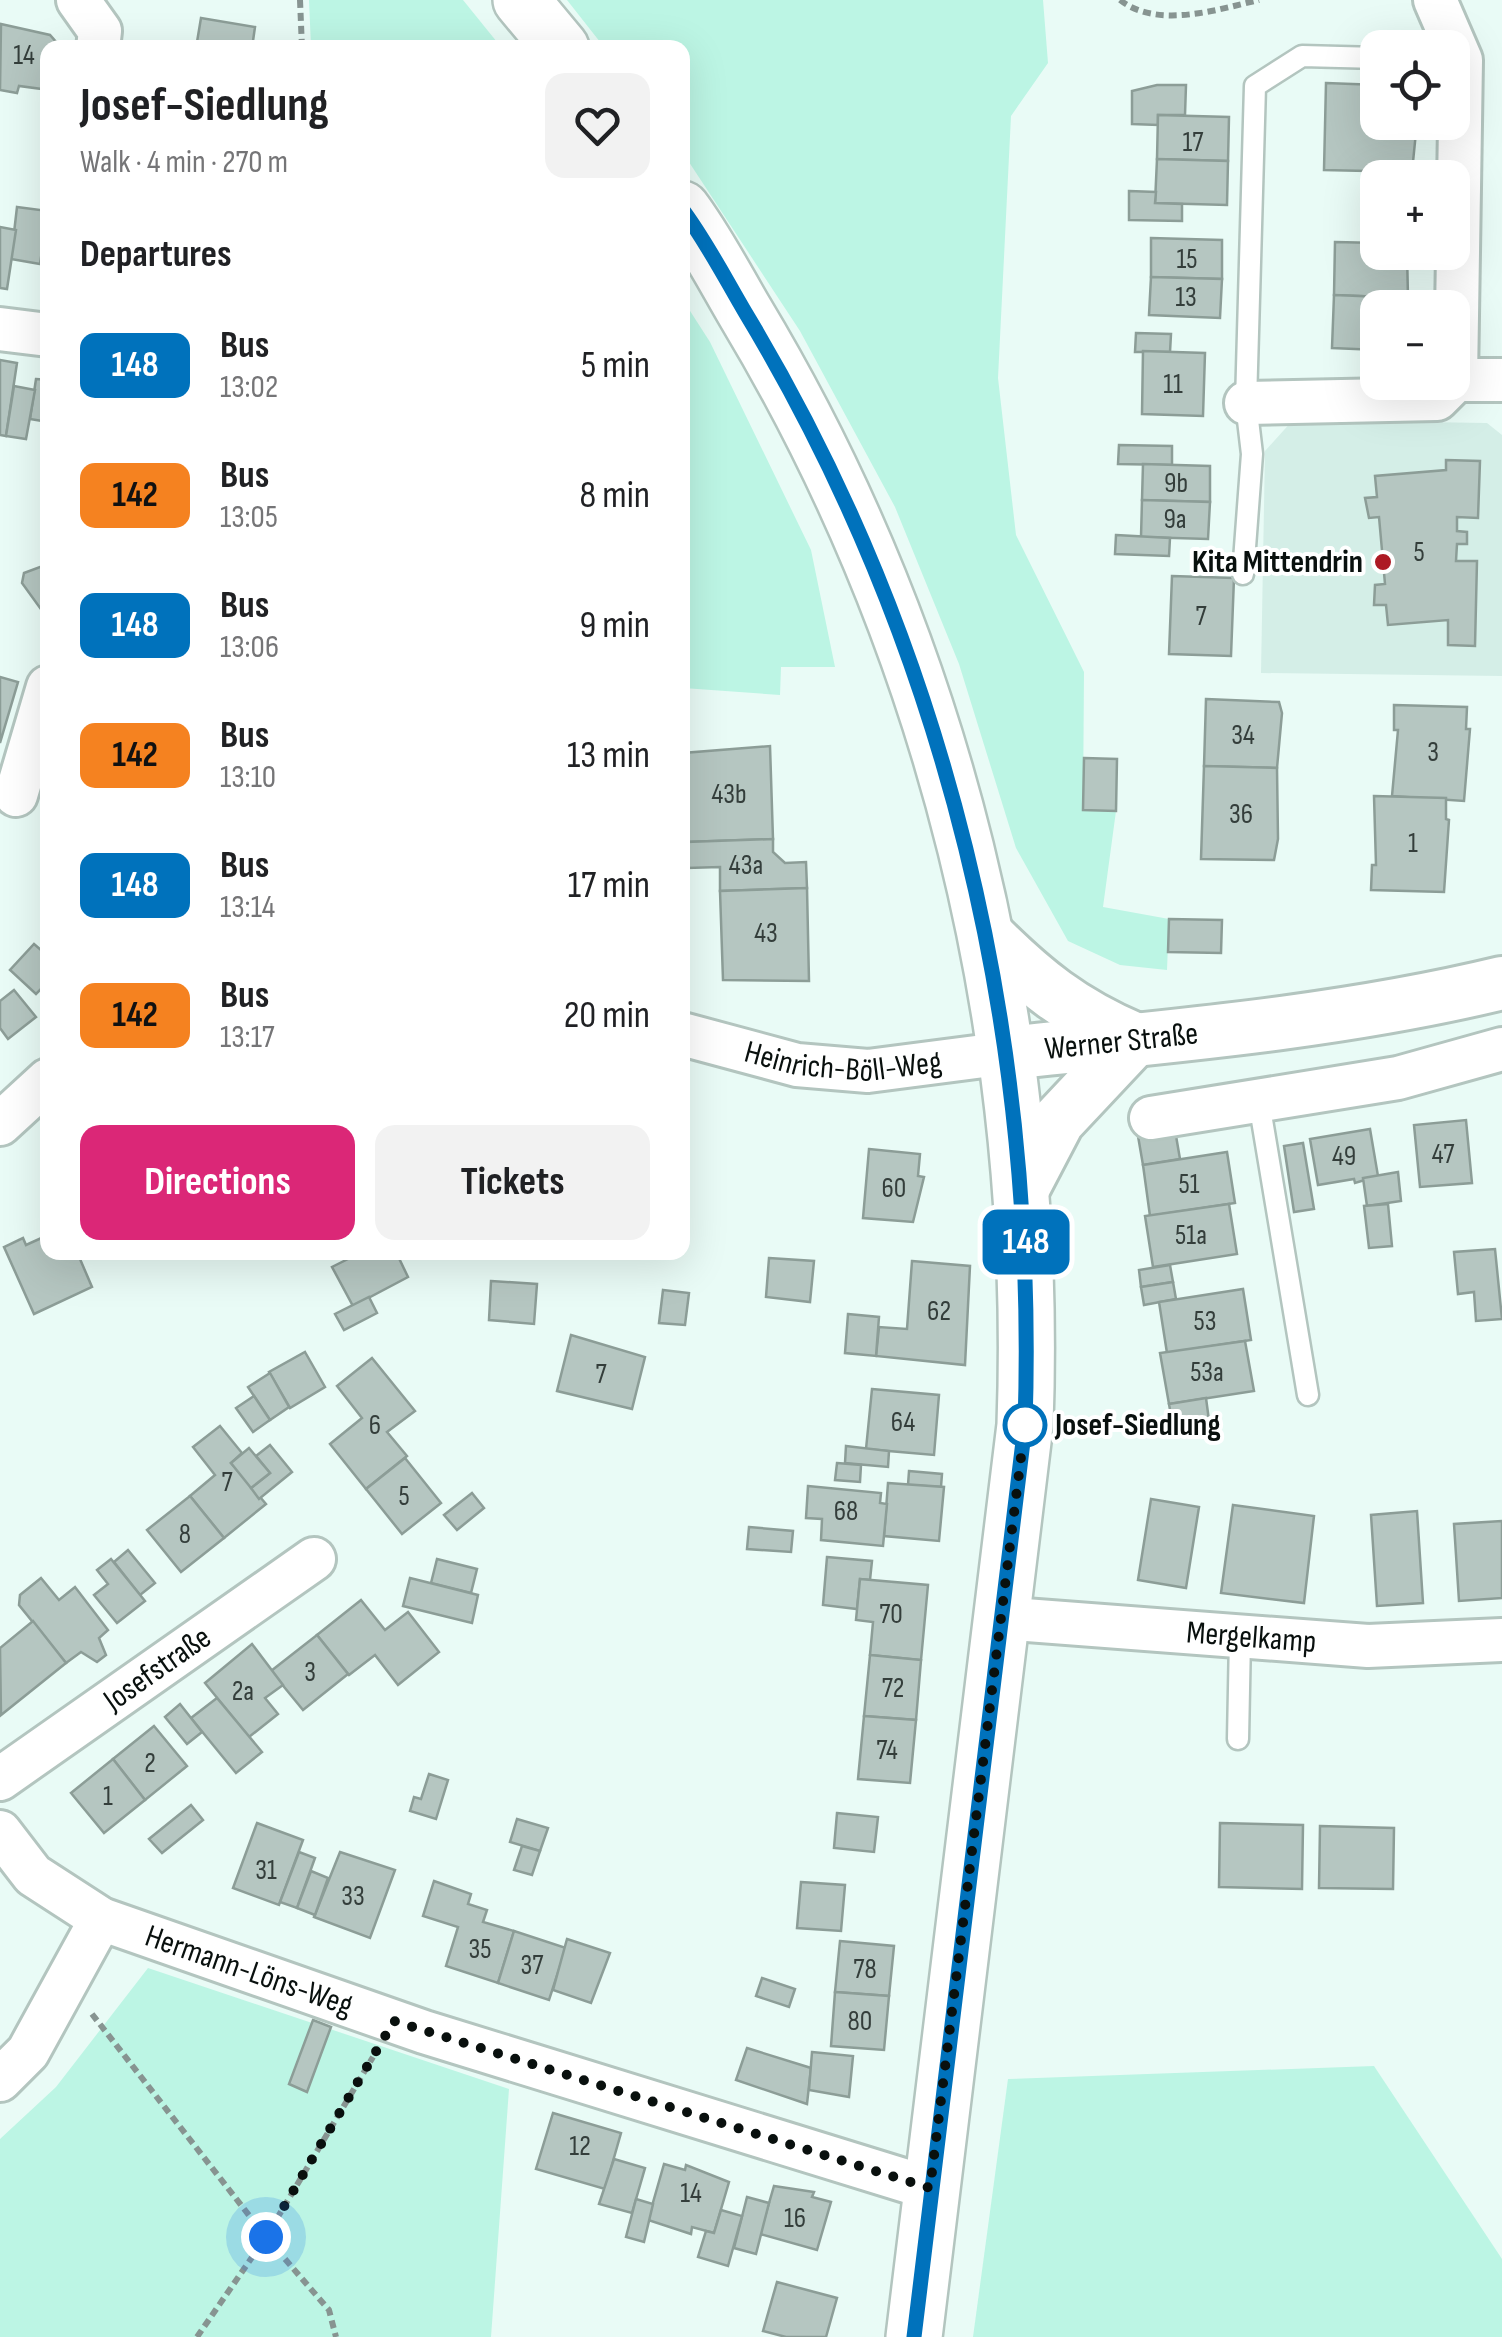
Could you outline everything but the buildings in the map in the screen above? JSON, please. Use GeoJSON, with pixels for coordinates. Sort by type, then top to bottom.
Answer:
{"type":"FeatureCollection","features":[{"type":"Feature","properties":{"kind":"main road"},"geometry":{"type":"LineString","coordinates":[[520,0],[554,40]]}},
{"type":"Feature","properties":{"kind":"main road"},"geometry":{"type":"LineString","coordinates":[[690,221],[785,378],[864,538],[928,710],[986,934],[1007,1053]]}},
{"type":"Feature","properties":{"kind":"main road","name":"Werner Straße"},"geometry":{"type":"LineString","coordinates":[[914,2337],[1025,1425],[1028,1330],[1023,1188],[1007,1053]]}},
{"type":"Feature","properties":{"kind":"street"},"geometry":{"type":"LineString","coordinates":[[78,0],[100,31],[99,40]]}},
{"type":"Feature","properties":{"kind":"street"},"geometry":{"type":"LineString","coordinates":[[1435,0],[1446,30]]}},
{"type":"Feature","properties":{"kind":"street"},"geometry":{"type":"LineString","coordinates":[[1456,290],[1457,140]]}},
{"type":"Feature","properties":{"kind":"street"},"geometry":{"type":"LineString","coordinates":[[0,328],[40,335]]}},
{"type":"Feature","properties":{"kind":"street"},"geometry":{"type":"LineString","coordinates":[[1470,380],[1502,380]]}},
{"type":"Feature","properties":{"kind":"street"},"geometry":{"type":"LineString","coordinates":[[1246,402],[1373,400]]}},
{"type":"Feature","properties":{"kind":"street"},"geometry":{"type":"LineString","coordinates":[[16,795],[40,714]]}},
{"type":"Feature","properties":{"kind":"street"},"geometry":{"type":"LineString","coordinates":[[986,934],[1034,982],[1083,1017],[1136,1039],[1058,1121],[1023,1188]]}},
{"type":"Feature","properties":{"kind":"street","name":"Werner Straße"},"geometry":{"type":"LineString","coordinates":[[1007,1053],[1501,990]]}},
{"type":"Feature","properties":{"kind":"street","name":"Heinrich-Böll-Weg"},"geometry":{"type":"LineString","coordinates":[[690,1036],[797,1064],[868,1070],[1007,1053]]}},
{"type":"Feature","properties":{"kind":"street"},"geometry":{"type":"LineString","coordinates":[[1151,1118],[1398,1078],[1502,1050]]}},
{"type":"Feature","properties":{"kind":"street"},"geometry":{"type":"LineString","coordinates":[[0,1124],[40,1087]]}},
{"type":"Feature","properties":{"kind":"street","name":"Josefstraße"},"geometry":{"type":"LineString","coordinates":[[0,1779],[314,1559]]}},
{"type":"Feature","properties":{"kind":"street","name":"Mergelkamp"},"geometry":{"type":"LineString","coordinates":[[1000,1618],[1368,1646],[1502,1640]]}},
{"type":"Feature","properties":{"kind":"street","name":"Hermann-Löns-Weg"},"geometry":{"type":"LineString","coordinates":[[0,1832],[32,1875],[102,1920],[394,2021],[930,2188]]}},
{"type":"Feature","properties":{"kind":"street"},"geometry":{"type":"LineString","coordinates":[[0,2080],[28,2052],[102,1920]]}},
{"type":"Feature","properties":{"kind":"lane"},"geometry":{"type":"LineString","coordinates":[[1243,574],[1252,454],[1246,402],[1255,86],[1302,56],[1360,58]]}},
{"type":"Feature","properties":{"kind":"lane"},"geometry":{"type":"LineString","coordinates":[[1259,1102],[1308,1395]]}},
{"type":"Feature","properties":{"kind":"lane"},"geometry":{"type":"LineString","coordinates":[[1238,1739],[1240,1638]]}},
{"type":"Feature","properties":{"kind":"path"},"geometry":{"type":"LineString","coordinates":[[300,0],[302,40]]}},
{"type":"Feature","properties":{"kind":"path"},"geometry":{"type":"LineString","coordinates":[[1120,0],[1138,14],[1200,14],[1259,0]]}},
{"type":"Feature","properties":{"kind":"path"},"geometry":{"type":"LineString","coordinates":[[67,1981],[266,2237],[328,2310],[336,2337]]}},
{"type":"Feature","properties":{"kind":"path"},"geometry":{"type":"LineString","coordinates":[[198,2337],[266,2237],[394,2021]]}},
{"type":"Feature","properties":{"kind":"shaded area","name":"Kita Mittendrin"},"geometry":{"type":"Polygon","coordinates":[[[1293,420],[1487,423],[1502,435],[1502,676],[1261,673],[1265,451],[1293,420]]]}},
{"type":"Feature","properties":{"kind":"green space"},"geometry":{"type":"Polygon","coordinates":[[[309,0],[463,0],[495,40],[311,40],[309,0]]]}},
{"type":"Feature","properties":{"kind":"green space"},"geometry":{"type":"Polygon","coordinates":[[[567,0],[1043,0],[1048,63],[1011,116],[998,378],[1016,535],[1084,672],[1083,810],[1116,811],[1103,907],[1169,919],[1167,970],[1120,965],[1068,941],[1016,848],[959,664],[895,507],[800,331],[690,164],[690,40],[598,40],[567,0]]]}},
{"type":"Feature","properties":{"kind":"green space"},"geometry":{"type":"Polygon","coordinates":[[[690,311],[710,342],[811,550],[835,667],[781,667],[780,695],[690,689],[690,311]]]}},
{"type":"Feature","properties":{"kind":"green space"},"geometry":{"type":"Polygon","coordinates":[[[148,1968],[509,2089],[491,2337],[0,2337],[0,2139],[56,2087],[148,1968]]]}},
{"type":"Feature","properties":{"kind":"green space"},"geometry":{"type":"Polygon","coordinates":[[[1374,2066],[1502,2259],[1502,2337],[973,2337],[1008,2079],[1374,2066]]]}},
{"type":"Feature","properties":{"kind":"bus line","name":"148"},"geometry":{"type":"LineString","coordinates":[[690,222],[785,378],[864,538],[928,710],[986,934],[1007,1053],[1023,1188],[1028,1330],[1025,1425],[914,2337]]}},
{"type":"Feature","properties":{"kind":"place","name":"Kita Mittendrin"},"geometry":{"type":"Point","coordinates":[1383,562]}},
{"type":"Feature","properties":{"kind":"place","name":"Josef-Siedlung"},"geometry":{"type":"Point","coordinates":[1025,1425]}},
{"type":"Feature","properties":{"kind":"route"},"geometry":{"type":"LineString","coordinates":[[266,2237],[394,2021],[930,2188],[1025,1425]]}}]}
